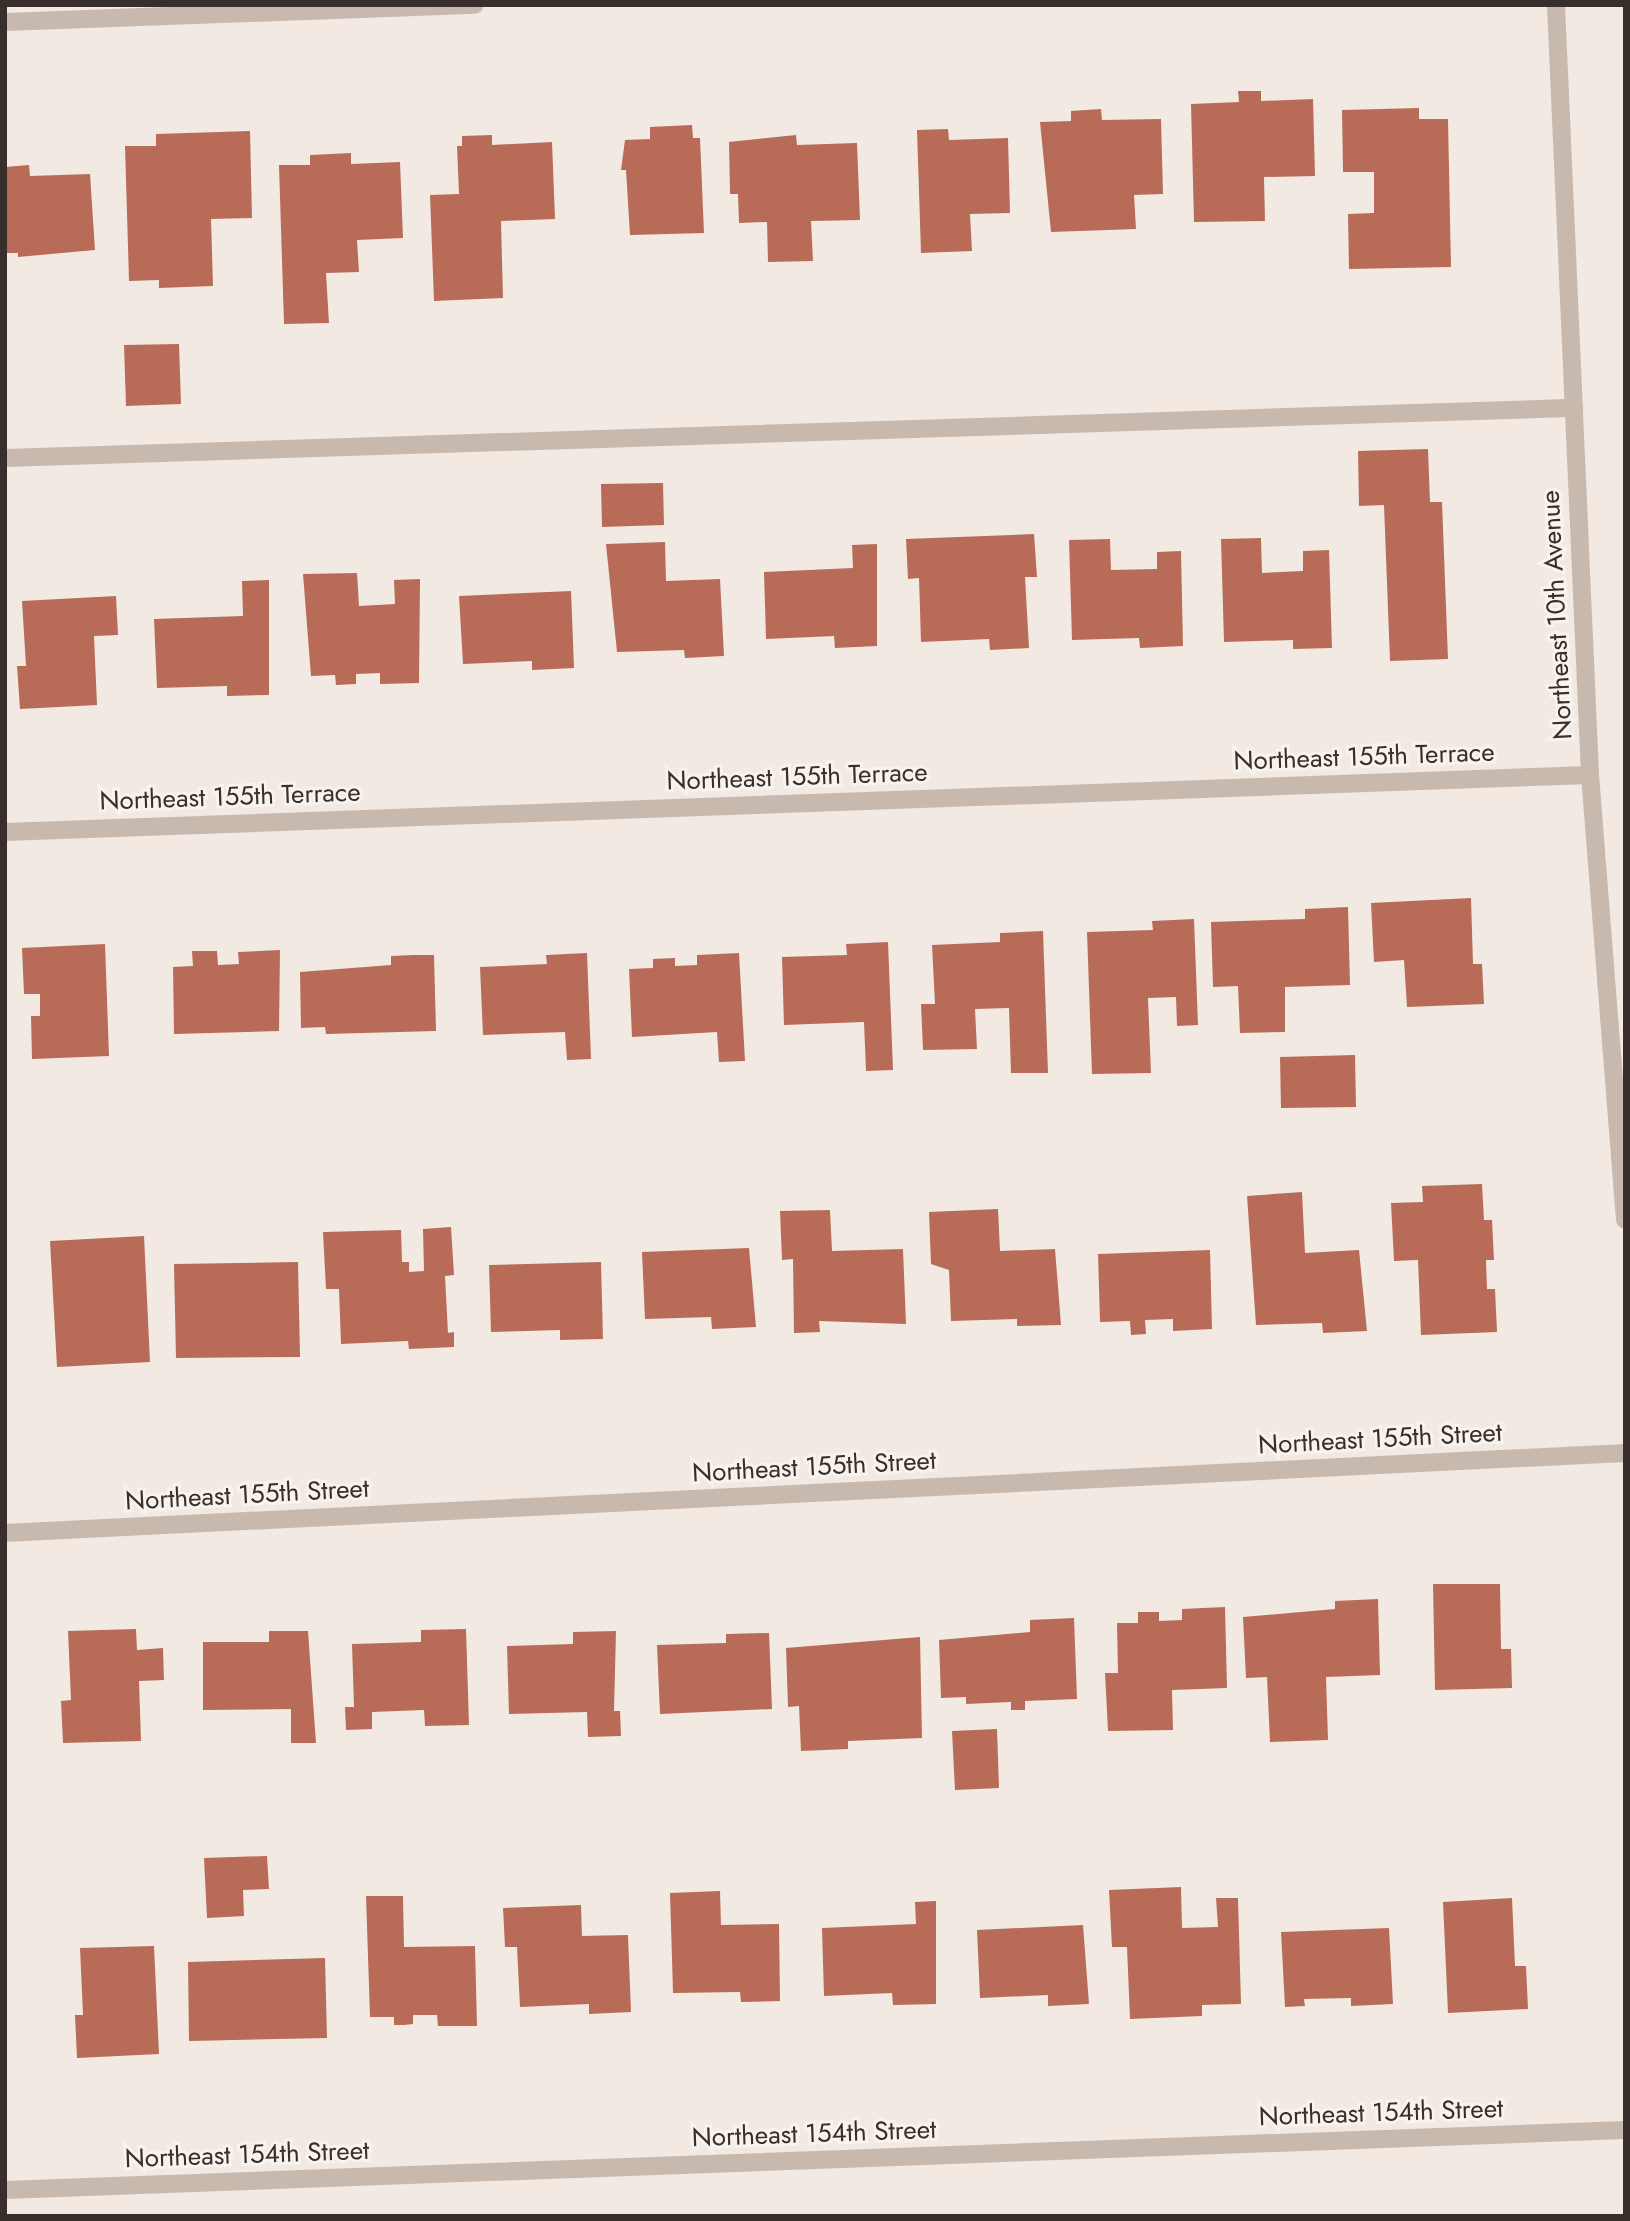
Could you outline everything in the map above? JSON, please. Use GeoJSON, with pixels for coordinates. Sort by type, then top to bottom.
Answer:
{"type":"FeatureCollection","features":[{"type":"Feature","properties":{"kind":"street"},"geometry":{"type":"LineString","coordinates":[[5,22],[475,5]]}},
{"type":"Feature","properties":{"kind":"street","name":"Northeast 10th Avenue"},"geometry":{"type":"LineString","coordinates":[[1556,5],[1591,775],[1625,1220]]}},
{"type":"Feature","properties":{"kind":"street"},"geometry":{"type":"LineString","coordinates":[[5,458],[1574,408]]}},
{"type":"Feature","properties":{"kind":"street","name":"Northeast 155th Terrace"},"geometry":{"type":"LineString","coordinates":[[5,832],[1591,775]]}},
{"type":"Feature","properties":{"kind":"street","name":"Northeast 155th Street"},"geometry":{"type":"LineString","coordinates":[[5,1533],[1625,1453]]}},
{"type":"Feature","properties":{"kind":"street","name":"Northeast 154th Street"},"geometry":{"type":"LineString","coordinates":[[5,2190],[1625,2130]]}},
{"type":"Feature","properties":{"kind":"building"},"geometry":{"type":"Polygon","coordinates":[[[1238,91],[1261,91],[1261,101],[1313,99],[1315,176],[1264,177],[1265,221],[1194,222],[1191,104],[1239,102],[1238,91]]]}},
{"type":"Feature","properties":{"kind":"building"},"geometry":{"type":"Polygon","coordinates":[[[1419,108],[1419,119],[1448,119],[1451,267],[1349,269],[1348,214],[1374,213],[1374,172],[1343,172],[1342,110],[1419,108]]]}},
{"type":"Feature","properties":{"kind":"building"},"geometry":{"type":"Polygon","coordinates":[[[1101,109],[1102,120],[1161,119],[1163,194],[1134,195],[1136,229],[1051,232],[1040,122],[1071,121],[1071,111],[1101,109]]]}},
{"type":"Feature","properties":{"kind":"building"},"geometry":{"type":"Polygon","coordinates":[[[692,125],[693,138],[700,138],[704,233],[630,235],[626,170],[621,170],[625,140],[650,139],[650,127],[692,125]]]}},
{"type":"Feature","properties":{"kind":"building"},"geometry":{"type":"Polygon","coordinates":[[[948,129],[949,140],[1008,138],[1010,213],[970,214],[972,251],[921,253],[917,130],[948,129]]]}},
{"type":"Feature","properties":{"kind":"building"},"geometry":{"type":"Polygon","coordinates":[[[250,131],[252,218],[211,219],[213,286],[159,288],[159,280],[129,281],[125,146],[156,146],[156,134],[250,131]]]}},
{"type":"Feature","properties":{"kind":"building"},"geometry":{"type":"Polygon","coordinates":[[[492,135],[492,145],[552,142],[555,219],[501,221],[503,298],[434,301],[430,195],[459,194],[457,146],[462,146],[462,136],[492,135]]]}},
{"type":"Feature","properties":{"kind":"building"},"geometry":{"type":"Polygon","coordinates":[[[796,135],[797,145],[857,143],[860,220],[811,221],[813,261],[768,262],[767,222],[739,223],[738,194],[730,194],[729,142],[796,135]]]}},
{"type":"Feature","properties":{"kind":"building"},"geometry":{"type":"Polygon","coordinates":[[[351,153],[351,164],[400,162],[403,238],[357,240],[359,272],[326,273],[329,323],[284,324],[279,165],[310,165],[310,155],[351,153]]]}},
{"type":"Feature","properties":{"kind":"building"},"geometry":{"type":"Polygon","coordinates":[[[29,165],[30,176],[90,174],[95,250],[18,257],[18,253],[5,253],[5,167],[29,165]]]}},
{"type":"Feature","properties":{"kind":"building"},"geometry":{"type":"Polygon","coordinates":[[[179,344],[181,404],[126,406],[124,345],[179,344]]]}},
{"type":"Feature","properties":{"kind":"building"},"geometry":{"type":"Polygon","coordinates":[[[1428,449],[1430,502],[1442,502],[1448,659],[1390,661],[1384,505],[1359,506],[1358,451],[1428,449]]]}},
{"type":"Feature","properties":{"kind":"building"},"geometry":{"type":"Polygon","coordinates":[[[663,483],[664,525],[602,527],[601,484],[663,483]]]}},
{"type":"Feature","properties":{"kind":"building"},"geometry":{"type":"Polygon","coordinates":[[[1034,534],[1037,577],[1025,577],[1029,648],[990,650],[989,639],[921,642],[919,578],[908,579],[906,539],[1034,534]]]}},
{"type":"Feature","properties":{"kind":"building"},"geometry":{"type":"Polygon","coordinates":[[[1261,538],[1262,573],[1303,571],[1303,551],[1329,550],[1332,648],[1293,649],[1293,640],[1224,642],[1221,539],[1261,538]]]}},
{"type":"Feature","properties":{"kind":"building"},"geometry":{"type":"Polygon","coordinates":[[[1110,539],[1111,570],[1157,569],[1157,552],[1181,551],[1183,646],[1140,648],[1139,638],[1072,640],[1069,540],[1110,539]]]}},
{"type":"Feature","properties":{"kind":"building"},"geometry":{"type":"Polygon","coordinates":[[[665,542],[666,581],[720,579],[724,656],[685,658],[684,650],[617,652],[606,544],[665,542]]]}},
{"type":"Feature","properties":{"kind":"building"},"geometry":{"type":"Polygon","coordinates":[[[877,544],[877,646],[835,648],[834,636],[766,639],[764,572],[853,568],[852,545],[877,544]]]}},
{"type":"Feature","properties":{"kind":"building"},"geometry":{"type":"Polygon","coordinates":[[[357,573],[359,606],[395,604],[394,580],[420,579],[419,683],[380,684],[380,673],[356,674],[356,684],[336,685],[335,675],[311,676],[303,574],[357,573]]]}},
{"type":"Feature","properties":{"kind":"building"},"geometry":{"type":"Polygon","coordinates":[[[269,580],[269,695],[227,696],[227,686],[157,688],[154,619],[243,616],[242,581],[269,580]]]}},
{"type":"Feature","properties":{"kind":"building"},"geometry":{"type":"Polygon","coordinates":[[[571,591],[574,668],[532,670],[532,661],[463,664],[459,596],[571,591]]]}},
{"type":"Feature","properties":{"kind":"building"},"geometry":{"type":"Polygon","coordinates":[[[116,596],[118,635],[94,636],[97,705],[20,709],[17,666],[26,666],[22,601],[116,596]]]}},
{"type":"Feature","properties":{"kind":"building"},"geometry":{"type":"Polygon","coordinates":[[[1471,898],[1473,964],[1482,964],[1484,1004],[1407,1007],[1404,960],[1374,962],[1371,903],[1471,898]]]}},
{"type":"Feature","properties":{"kind":"building"},"geometry":{"type":"Polygon","coordinates":[[[1348,907],[1350,985],[1285,987],[1285,1032],[1240,1033],[1238,986],[1213,987],[1211,922],[1305,919],[1305,909],[1348,907]]]}},
{"type":"Feature","properties":{"kind":"building"},"geometry":{"type":"Polygon","coordinates":[[[1194,919],[1198,1025],[1177,1026],[1176,997],[1148,998],[1151,1073],[1092,1074],[1087,932],[1153,930],[1152,921],[1194,919]]]}},
{"type":"Feature","properties":{"kind":"building"},"geometry":{"type":"Polygon","coordinates":[[[1043,931],[1048,1073],[1011,1073],[1009,1008],[975,1009],[977,1049],[923,1050],[921,1004],[935,1004],[932,945],[1000,942],[1000,933],[1043,931]]]}},
{"type":"Feature","properties":{"kind":"building"},"geometry":{"type":"Polygon","coordinates":[[[888,942],[893,1070],[866,1071],[864,1022],[784,1025],[782,957],[847,955],[846,944],[888,942]]]}},
{"type":"Feature","properties":{"kind":"building"},"geometry":{"type":"Polygon","coordinates":[[[105,944],[109,1056],[32,1059],[31,1016],[40,1016],[40,994],[24,994],[22,948],[105,944]]]}},
{"type":"Feature","properties":{"kind":"building"},"geometry":{"type":"Polygon","coordinates":[[[280,950],[279,1031],[174,1034],[173,967],[193,966],[192,951],[217,951],[218,965],[239,964],[238,952],[280,950]]]}},
{"type":"Feature","properties":{"kind":"building"},"geometry":{"type":"Polygon","coordinates":[[[587,953],[591,1059],[567,1060],[565,1032],[483,1035],[480,967],[547,964],[546,955],[587,953]]]}},
{"type":"Feature","properties":{"kind":"building"},"geometry":{"type":"Polygon","coordinates":[[[739,953],[745,1061],[719,1062],[717,1032],[632,1037],[629,969],[653,968],[653,959],[675,958],[675,966],[697,965],[697,955],[739,953]]]}},
{"type":"Feature","properties":{"kind":"building"},"geometry":{"type":"Polygon","coordinates":[[[434,955],[436,1031],[326,1034],[325,1027],[301,1028],[300,972],[391,965],[391,956],[434,955]]]}},
{"type":"Feature","properties":{"kind":"building"},"geometry":{"type":"Polygon","coordinates":[[[1355,1055],[1356,1107],[1281,1108],[1280,1057],[1355,1055]]]}},
{"type":"Feature","properties":{"kind":"building"},"geometry":{"type":"Polygon","coordinates":[[[1482,1184],[1484,1220],[1492,1220],[1494,1260],[1486,1260],[1487,1289],[1495,1289],[1497,1332],[1421,1335],[1418,1260],[1394,1261],[1391,1203],[1423,1202],[1422,1186],[1482,1184]]]}},
{"type":"Feature","properties":{"kind":"building"},"geometry":{"type":"Polygon","coordinates":[[[1302,1192],[1305,1253],[1359,1250],[1367,1331],[1323,1333],[1322,1323],[1256,1325],[1247,1196],[1302,1192]]]}},
{"type":"Feature","properties":{"kind":"building"},"geometry":{"type":"Polygon","coordinates":[[[998,1209],[1000,1251],[1055,1249],[1061,1325],[1017,1326],[1017,1319],[951,1321],[949,1270],[931,1264],[929,1212],[998,1209]]]}},
{"type":"Feature","properties":{"kind":"building"},"geometry":{"type":"Polygon","coordinates":[[[830,1210],[832,1251],[903,1249],[906,1324],[819,1321],[820,1332],[794,1333],[793,1259],[782,1260],[780,1211],[830,1210]]]}},
{"type":"Feature","properties":{"kind":"building"},"geometry":{"type":"Polygon","coordinates":[[[451,1227],[454,1275],[445,1276],[448,1333],[454,1332],[454,1347],[409,1349],[408,1341],[341,1344],[339,1289],[326,1289],[323,1232],[401,1230],[402,1262],[409,1262],[409,1272],[424,1271],[423,1229],[451,1227]]]}},
{"type":"Feature","properties":{"kind":"building"},"geometry":{"type":"Polygon","coordinates":[[[144,1236],[150,1362],[57,1367],[50,1241],[144,1236]]]}},
{"type":"Feature","properties":{"kind":"building"},"geometry":{"type":"Polygon","coordinates":[[[749,1248],[756,1327],[712,1329],[711,1317],[645,1319],[642,1252],[749,1248]]]}},
{"type":"Feature","properties":{"kind":"building"},"geometry":{"type":"Polygon","coordinates":[[[1210,1250],[1212,1329],[1173,1331],[1173,1319],[1145,1320],[1146,1334],[1131,1335],[1130,1321],[1100,1322],[1098,1254],[1210,1250]]]}},
{"type":"Feature","properties":{"kind":"building"},"geometry":{"type":"Polygon","coordinates":[[[298,1262],[300,1357],[176,1358],[174,1264],[298,1262]]]}},
{"type":"Feature","properties":{"kind":"building"},"geometry":{"type":"Polygon","coordinates":[[[601,1262],[603,1339],[560,1340],[560,1330],[491,1332],[489,1265],[601,1262]]]}},
{"type":"Feature","properties":{"kind":"building"},"geometry":{"type":"Polygon","coordinates":[[[1433,1584],[1500,1584],[1501,1649],[1511,1649],[1512,1688],[1435,1690],[1433,1584]]]}},
{"type":"Feature","properties":{"kind":"building"},"geometry":{"type":"Polygon","coordinates":[[[1378,1599],[1380,1675],[1326,1677],[1328,1740],[1270,1742],[1267,1677],[1246,1678],[1243,1617],[1335,1609],[1335,1601],[1378,1599]]]}},
{"type":"Feature","properties":{"kind":"building"},"geometry":{"type":"Polygon","coordinates":[[[1225,1607],[1227,1688],[1172,1690],[1173,1730],[1108,1731],[1105,1673],[1118,1673],[1117,1623],[1138,1623],[1138,1612],[1159,1612],[1159,1621],[1182,1620],[1182,1609],[1225,1607]]]}},
{"type":"Feature","properties":{"kind":"building"},"geometry":{"type":"Polygon","coordinates":[[[1074,1618],[1077,1699],[1025,1701],[1025,1710],[1011,1710],[1011,1702],[966,1704],[966,1697],[941,1698],[939,1640],[1030,1632],[1030,1620],[1074,1618]]]}},
{"type":"Feature","properties":{"kind":"building"},"geometry":{"type":"Polygon","coordinates":[[[136,1629],[137,1650],[163,1648],[164,1680],[139,1681],[141,1741],[63,1743],[61,1701],[71,1700],[68,1631],[136,1629]]]}},
{"type":"Feature","properties":{"kind":"building"},"geometry":{"type":"Polygon","coordinates":[[[466,1629],[469,1725],[425,1726],[424,1710],[372,1712],[372,1729],[346,1730],[345,1707],[354,1707],[352,1644],[421,1642],[421,1630],[466,1629]]]}},
{"type":"Feature","properties":{"kind":"building"},"geometry":{"type":"Polygon","coordinates":[[[269,1631],[308,1631],[316,1743],[291,1743],[291,1709],[203,1710],[203,1642],[269,1642],[269,1631]]]}},
{"type":"Feature","properties":{"kind":"building"},"geometry":{"type":"Polygon","coordinates":[[[616,1631],[614,1711],[620,1711],[621,1736],[588,1737],[587,1712],[509,1714],[507,1646],[573,1644],[573,1632],[616,1631]]]}},
{"type":"Feature","properties":{"kind":"building"},"geometry":{"type":"Polygon","coordinates":[[[769,1633],[772,1709],[660,1714],[657,1645],[726,1643],[726,1634],[769,1633]]]}},
{"type":"Feature","properties":{"kind":"building"},"geometry":{"type":"Polygon","coordinates":[[[920,1637],[922,1738],[848,1741],[848,1749],[801,1751],[799,1706],[788,1707],[786,1648],[920,1637]]]}},
{"type":"Feature","properties":{"kind":"building"},"geometry":{"type":"Polygon","coordinates":[[[997,1729],[999,1788],[955,1790],[952,1731],[997,1729]]]}},
{"type":"Feature","properties":{"kind":"building"},"geometry":{"type":"Polygon","coordinates":[[[267,1856],[269,1889],[243,1890],[244,1916],[207,1918],[204,1858],[267,1856]]]}},
{"type":"Feature","properties":{"kind":"building"},"geometry":{"type":"Polygon","coordinates":[[[1181,1887],[1182,1928],[1218,1927],[1216,1898],[1238,1898],[1241,2004],[1202,2005],[1202,2016],[1130,2019],[1127,1947],[1112,1947],[1109,1890],[1181,1887]]]}},
{"type":"Feature","properties":{"kind":"building"},"geometry":{"type":"Polygon","coordinates":[[[720,1891],[721,1925],[779,1924],[780,2001],[741,2002],[740,1992],[673,1993],[670,1893],[720,1891]]]}},
{"type":"Feature","properties":{"kind":"building"},"geometry":{"type":"Polygon","coordinates":[[[366,1896],[403,1896],[404,1947],[475,1946],[477,2026],[438,2026],[437,2015],[413,2015],[413,2024],[404,2025],[394,2025],[394,2017],[370,2017],[366,1896]]]}},
{"type":"Feature","properties":{"kind":"building"},"geometry":{"type":"Polygon","coordinates":[[[1512,1898],[1515,1966],[1526,1966],[1528,2009],[1448,2013],[1443,1902],[1512,1898]]]}},
{"type":"Feature","properties":{"kind":"building"},"geometry":{"type":"Polygon","coordinates":[[[936,1901],[936,2004],[893,2005],[892,1993],[824,1996],[822,1928],[916,1924],[915,1902],[936,1901]]]}},
{"type":"Feature","properties":{"kind":"building"},"geometry":{"type":"Polygon","coordinates":[[[581,1905],[582,1936],[628,1935],[631,2012],[589,2014],[589,2004],[520,2007],[517,1947],[505,1947],[503,1908],[581,1905]]]}},
{"type":"Feature","properties":{"kind":"building"},"geometry":{"type":"Polygon","coordinates":[[[1083,1925],[1089,2004],[1048,2006],[1048,1995],[980,1998],[977,1930],[1083,1925]]]}},
{"type":"Feature","properties":{"kind":"building"},"geometry":{"type":"Polygon","coordinates":[[[1389,1928],[1393,2004],[1351,2006],[1351,1998],[1304,1999],[1305,2006],[1285,2007],[1281,1932],[1389,1928]]]}},
{"type":"Feature","properties":{"kind":"building"},"geometry":{"type":"Polygon","coordinates":[[[154,1946],[159,2054],[77,2058],[75,2015],[83,2015],[80,1948],[154,1946]]]}},
{"type":"Feature","properties":{"kind":"building"},"geometry":{"type":"Polygon","coordinates":[[[325,1958],[327,2038],[189,2041],[188,1962],[325,1958]]]}}]}
